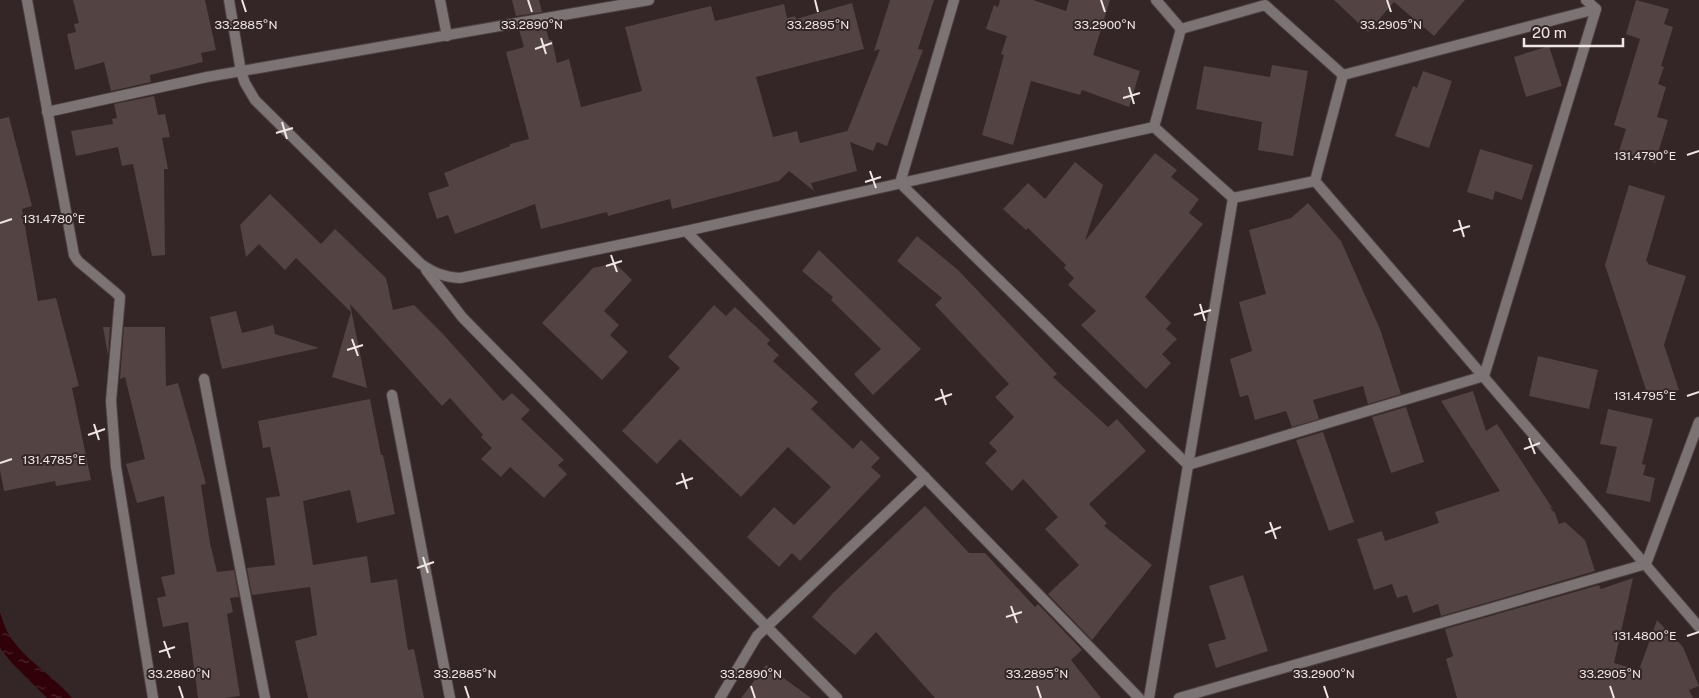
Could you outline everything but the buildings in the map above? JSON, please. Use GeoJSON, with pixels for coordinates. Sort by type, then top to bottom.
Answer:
{"type":"FeatureCollection","features":[{"type":"Feature","properties":{"kind":"street"},"geometry":{"type":"LineString","coordinates":[[27,0],[74,255],[78,262],[120,297],[111,400],[116,467],[153,698]]}},
{"type":"Feature","properties":{"kind":"street"},"geometry":{"type":"LineString","coordinates":[[229,0],[241,72],[244,83],[255,100],[421,264],[462,317],[837,698]]}},
{"type":"Feature","properties":{"kind":"street"},"geometry":{"type":"LineString","coordinates":[[440,0],[447,36]]}},
{"type":"Feature","properties":{"kind":"street"},"geometry":{"type":"LineString","coordinates":[[47,112],[207,77],[649,0]]}},
{"type":"Feature","properties":{"kind":"street"},"geometry":{"type":"LineString","coordinates":[[900,183],[954,0]]}},
{"type":"Feature","properties":{"kind":"street"},"geometry":{"type":"LineString","coordinates":[[1156,0],[1181,29]]}},
{"type":"Feature","properties":{"kind":"street"},"geometry":{"type":"LineString","coordinates":[[1586,0],[1596,8]]}},
{"type":"Feature","properties":{"kind":"street"},"geometry":{"type":"LineString","coordinates":[[1181,29],[1265,2],[1343,75]]}},
{"type":"Feature","properties":{"kind":"street"},"geometry":{"type":"LineString","coordinates":[[1343,75],[1596,8]]}},
{"type":"Feature","properties":{"kind":"street"},"geometry":{"type":"LineString","coordinates":[[1484,376],[1596,8]]}},
{"type":"Feature","properties":{"kind":"street"},"geometry":{"type":"LineString","coordinates":[[1154,127],[1181,29]]}},
{"type":"Feature","properties":{"kind":"street"},"geometry":{"type":"LineString","coordinates":[[1315,181],[1343,75]]}},
{"type":"Feature","properties":{"kind":"street"},"geometry":{"type":"LineString","coordinates":[[421,264],[432,272],[446,277],[460,278],[686,231],[1154,127]]}},
{"type":"Feature","properties":{"kind":"street"},"geometry":{"type":"LineString","coordinates":[[1154,127],[1233,198]]}},
{"type":"Feature","properties":{"kind":"street"},"geometry":{"type":"LineString","coordinates":[[1315,181],[1699,627]]}},
{"type":"Feature","properties":{"kind":"street"},"geometry":{"type":"LineString","coordinates":[[1233,198],[1315,181]]}},
{"type":"Feature","properties":{"kind":"street"},"geometry":{"type":"LineString","coordinates":[[900,183],[1188,465]]}},
{"type":"Feature","properties":{"kind":"street"},"geometry":{"type":"LineString","coordinates":[[1149,698],[1233,198]]}},
{"type":"Feature","properties":{"kind":"street"},"geometry":{"type":"LineString","coordinates":[[686,231],[1138,698]]}},
{"type":"Feature","properties":{"kind":"street"},"geometry":{"type":"LineString","coordinates":[[1188,465],[1484,376]]}},
{"type":"Feature","properties":{"kind":"street"},"geometry":{"type":"LineString","coordinates":[[204,380],[265,698]]}},
{"type":"Feature","properties":{"kind":"street"},"geometry":{"type":"LineString","coordinates":[[392,394],[450,698]]}},
{"type":"Feature","properties":{"kind":"street"},"geometry":{"type":"LineString","coordinates":[[1646,564],[1699,422]]}},
{"type":"Feature","properties":{"kind":"street"},"geometry":{"type":"LineString","coordinates":[[720,698],[757,636],[925,477]]}},
{"type":"Feature","properties":{"kind":"street"},"geometry":{"type":"LineString","coordinates":[[1179,698],[1646,564]]}},
{"type":"Feature","properties":{"kind":"water"},"geometry":{"type":"Polygon","coordinates":[[[0,613],[13,641],[28,658],[72,698],[47,698],[11,662],[0,648],[0,613]]]}}]}
